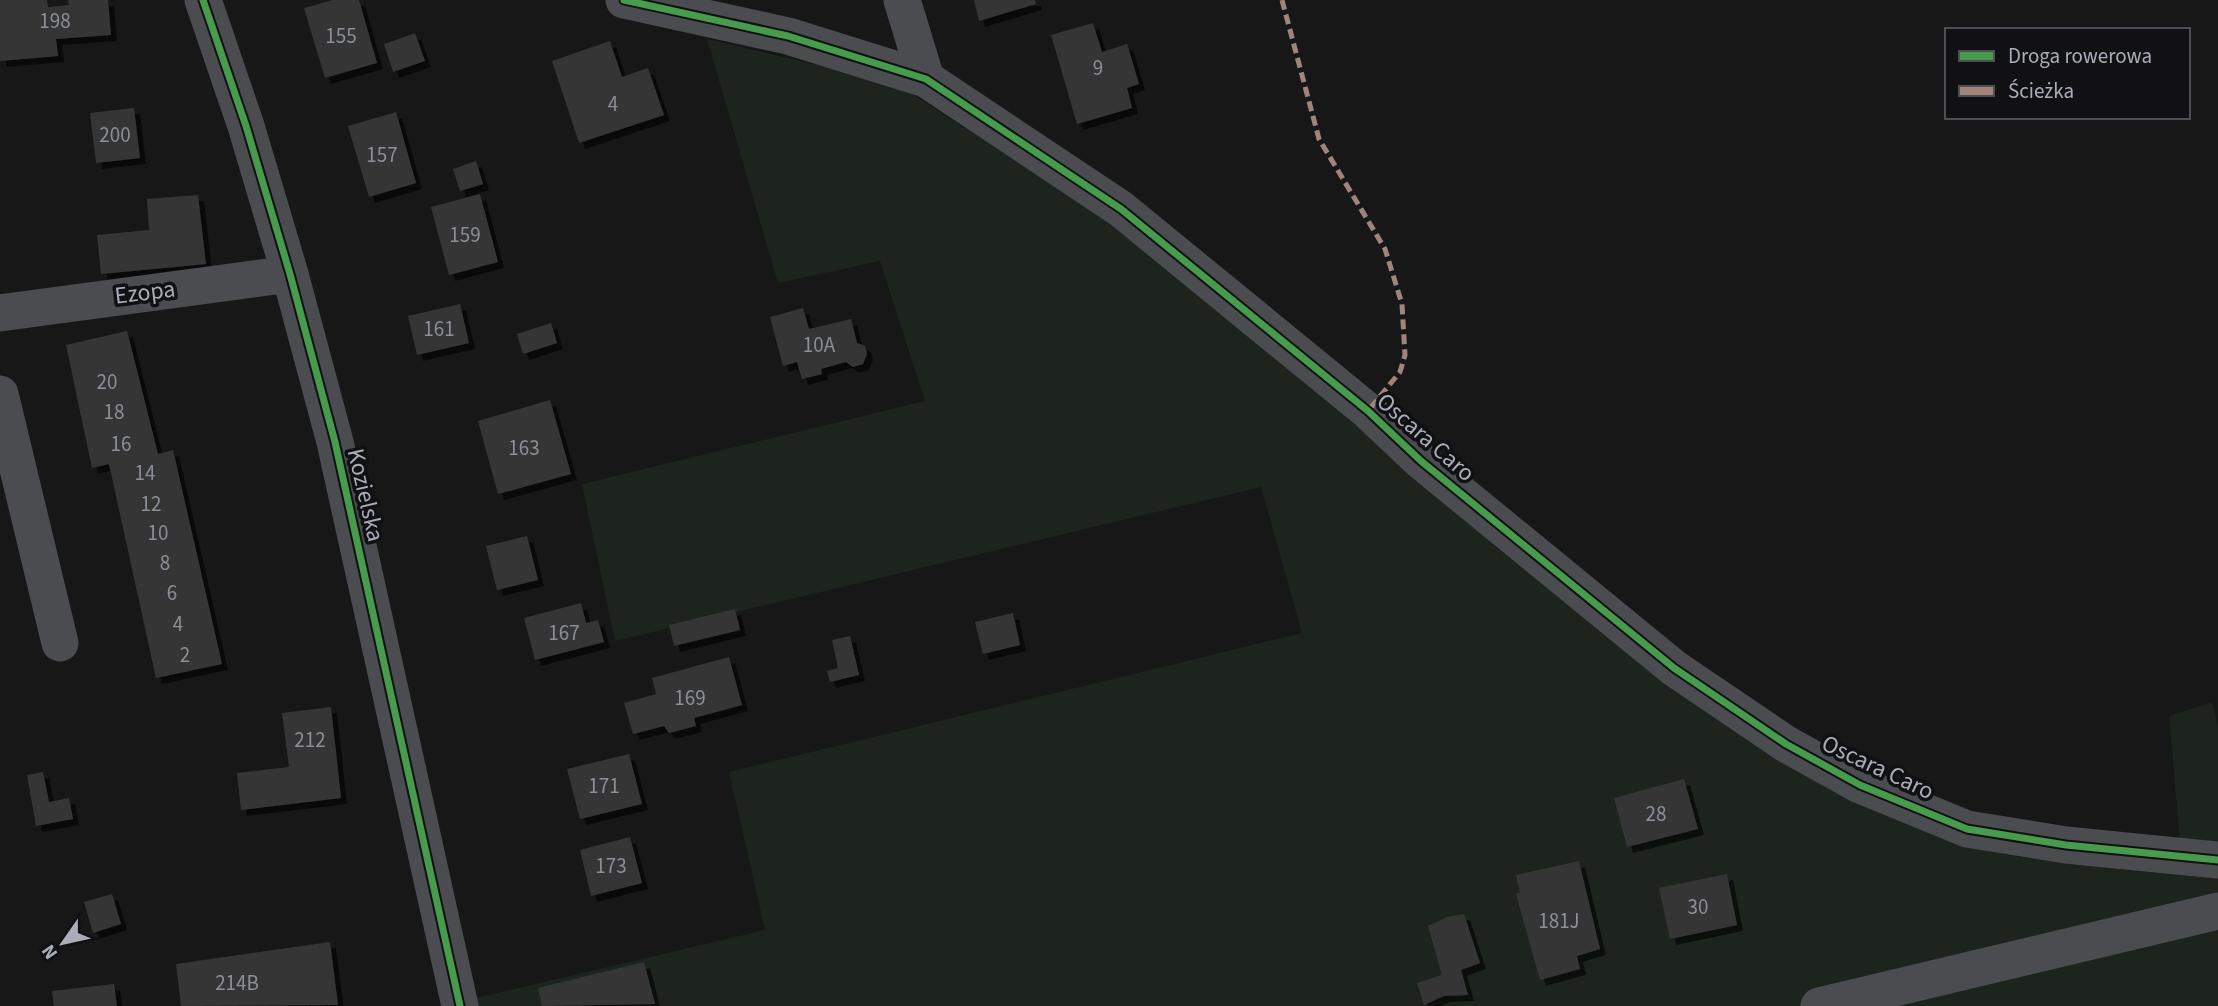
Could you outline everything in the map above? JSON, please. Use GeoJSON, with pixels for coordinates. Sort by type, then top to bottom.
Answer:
{"type":"FeatureCollection","features":[{"type":"Feature","properties":{"kind":"street","name":"Kozielska"},"geometry":{"type":"LineString","coordinates":[[203,0],[246,126],[290,274],[335,442],[460,1006]]}},
{"type":"Feature","properties":{"kind":"street","name":"Oscara Caro"},"geometry":{"type":"LineString","coordinates":[[624,0],[788,36],[926,79],[1121,209],[1368,411],[1420,461],[1674,668],[1786,744],[1860,785],[1967,829],[2066,845],[2218,860]]}},
{"type":"Feature","properties":{"kind":"street"},"geometry":{"type":"LineString","coordinates":[[902,0],[926,79]]}},
{"type":"Feature","properties":{"kind":"street","name":"Ezopa"},"geometry":{"type":"LineString","coordinates":[[0,313],[290,274]]}},
{"type":"Feature","properties":{"kind":"street"},"geometry":{"type":"LineString","coordinates":[[0,394],[60,643]]}},
{"type":"Feature","properties":{"kind":"street"},"geometry":{"type":"LineString","coordinates":[[1819,1006],[2218,911]]}},
{"type":"Feature","properties":{"kind":"shaded area"},"geometry":{"type":"Polygon","coordinates":[[[707,39],[877,79],[915,96],[1121,227],[1674,668],[1967,829],[2181,853],[2169,716],[2212,702],[2218,726],[2218,1006],[460,1006],[459,1002],[765,930],[729,772],[1302,633],[1261,487],[615,641],[582,484],[925,401],[880,261],[778,283],[707,39]]]}},
{"type":"Feature","properties":{"kind":"building"},"geometry":{"type":"Polygon","coordinates":[[[0,0],[47,0],[48,7],[69,5],[68,0],[108,0],[111,35],[56,39],[58,56],[0,61],[0,0]]]}},
{"type":"Feature","properties":{"kind":"building"},"geometry":{"type":"Polygon","coordinates":[[[333,0],[359,0],[377,63],[325,78],[304,8],[333,0]]]}},
{"type":"Feature","properties":{"kind":"building"},"geometry":{"type":"Polygon","coordinates":[[[974,0],[1035,0],[1036,4],[979,21],[974,0]]]}},
{"type":"Feature","properties":{"kind":"building"},"geometry":{"type":"Polygon","coordinates":[[[1093,23],[1102,52],[1127,44],[1139,84],[1127,88],[1132,108],[1077,124],[1051,35],[1093,23]]]}},
{"type":"Feature","properties":{"kind":"building"},"geometry":{"type":"Polygon","coordinates":[[[415,33],[425,61],[393,72],[384,44],[415,33]]]}},
{"type":"Feature","properties":{"kind":"building"},"geometry":{"type":"Polygon","coordinates":[[[610,41],[622,77],[648,68],[664,115],[579,143],[552,61],[610,41]]]}},
{"type":"Feature","properties":{"kind":"building"},"geometry":{"type":"Polygon","coordinates":[[[134,108],[140,158],[96,163],[90,113],[134,108]]]}},
{"type":"Feature","properties":{"kind":"building"},"geometry":{"type":"Polygon","coordinates":[[[396,112],[416,183],[369,197],[348,126],[396,112]]]}},
{"type":"Feature","properties":{"kind":"building"},"geometry":{"type":"Polygon","coordinates":[[[476,161],[483,184],[460,191],[453,169],[476,161]]]}},
{"type":"Feature","properties":{"kind":"building"},"geometry":{"type":"Polygon","coordinates":[[[480,194],[498,262],[449,275],[431,207],[480,194]]]}},
{"type":"Feature","properties":{"kind":"building"},"geometry":{"type":"Polygon","coordinates":[[[198,195],[206,264],[101,274],[97,235],[149,230],[147,199],[198,195]]]}},
{"type":"Feature","properties":{"kind":"building"},"geometry":{"type":"Polygon","coordinates":[[[460,304],[469,343],[417,355],[408,316],[460,304]]]}},
{"type":"Feature","properties":{"kind":"building"},"geometry":{"type":"Polygon","coordinates":[[[803,308],[809,329],[851,319],[857,343],[865,346],[867,354],[863,364],[853,367],[846,362],[821,369],[822,374],[802,379],[797,362],[783,366],[770,317],[803,308]]]}},
{"type":"Feature","properties":{"kind":"building"},"geometry":{"type":"Polygon","coordinates":[[[551,323],[557,343],[523,354],[517,334],[551,323]]]}},
{"type":"Feature","properties":{"kind":"building"},"geometry":{"type":"Polygon","coordinates":[[[127,331],[158,454],[173,450],[222,664],[156,678],[109,464],[92,468],[66,345],[127,331]]]}},
{"type":"Feature","properties":{"kind":"building"},"geometry":{"type":"Polygon","coordinates":[[[550,400],[571,474],[498,494],[478,421],[550,400]]]}},
{"type":"Feature","properties":{"kind":"building"},"geometry":{"type":"Polygon","coordinates":[[[527,536],[538,580],[497,590],[486,546],[527,536]]]}},
{"type":"Feature","properties":{"kind":"building"},"geometry":{"type":"Polygon","coordinates":[[[581,603],[586,623],[598,620],[604,642],[535,660],[524,618],[581,603]]]}},
{"type":"Feature","properties":{"kind":"building"},"geometry":{"type":"Polygon","coordinates":[[[735,609],[740,630],[674,646],[669,625],[735,609]]]}},
{"type":"Feature","properties":{"kind":"building"},"geometry":{"type":"Polygon","coordinates":[[[1013,613],[1020,645],[983,654],[975,622],[1013,613]]]}},
{"type":"Feature","properties":{"kind":"building"},"geometry":{"type":"Polygon","coordinates":[[[850,636],[859,675],[830,682],[827,671],[838,668],[832,640],[850,636]]]}},
{"type":"Feature","properties":{"kind":"building"},"geometry":{"type":"Polygon","coordinates":[[[729,657],[742,705],[694,718],[696,726],[669,733],[664,726],[633,734],[624,703],[656,694],[652,678],[729,657]]]}},
{"type":"Feature","properties":{"kind":"building"},"geometry":{"type":"Polygon","coordinates":[[[331,707],[341,798],[241,810],[237,773],[289,767],[282,713],[331,707]]]}},
{"type":"Feature","properties":{"kind":"building"},"geometry":{"type":"Polygon","coordinates":[[[629,754],[642,804],[580,819],[567,769],[629,754]]]}},
{"type":"Feature","properties":{"kind":"building"},"geometry":{"type":"Polygon","coordinates":[[[43,772],[49,802],[69,798],[73,819],[36,826],[27,775],[43,772]]]}},
{"type":"Feature","properties":{"kind":"building"},"geometry":{"type":"Polygon","coordinates":[[[1684,779],[1698,829],[1627,847],[1614,798],[1684,779]]]}},
{"type":"Feature","properties":{"kind":"building"},"geometry":{"type":"Polygon","coordinates":[[[630,837],[642,883],[591,896],[580,850],[630,837]]]}},
{"type":"Feature","properties":{"kind":"building"},"geometry":{"type":"Polygon","coordinates":[[[1579,861],[1600,949],[1577,956],[1580,969],[1540,980],[1516,894],[1520,893],[1516,875],[1579,861]]]}},
{"type":"Feature","properties":{"kind":"building"},"geometry":{"type":"Polygon","coordinates":[[[1727,874],[1737,925],[1670,939],[1659,888],[1727,874]]]}},
{"type":"Feature","properties":{"kind":"building"},"geometry":{"type":"Polygon","coordinates":[[[112,894],[121,924],[93,933],[84,902],[112,894]]]}},
{"type":"Feature","properties":{"kind":"building"},"geometry":{"type":"Polygon","coordinates":[[[1464,914],[1480,963],[1461,970],[1468,995],[1444,996],[1424,1005],[1417,983],[1442,975],[1428,926],[1447,917],[1464,914]]]}},
{"type":"Feature","properties":{"kind":"building"},"geometry":{"type":"Polygon","coordinates":[[[330,942],[338,1005],[181,1006],[176,964],[330,942]]]}},
{"type":"Feature","properties":{"kind":"building"},"geometry":{"type":"Polygon","coordinates":[[[644,962],[655,1004],[542,1006],[538,988],[644,962]]]}},
{"type":"Feature","properties":{"kind":"building"},"geometry":{"type":"Polygon","coordinates":[[[114,984],[117,1006],[54,1006],[52,991],[114,984]]]}},
{"type":"Feature","properties":{"kind":"marked path"},"geometry":{"type":"LineString","coordinates":[[1282,0],[1319,139],[1385,249],[1402,304],[1405,355],[1400,372],[1368,411]]}},
{"type":"Feature","properties":{"kind":"cycle path"},"geometry":{"type":"LineString","coordinates":[[203,0],[246,126],[290,274],[335,442],[460,1006]]}},
{"type":"Feature","properties":{"kind":"cycle path"},"geometry":{"type":"LineString","coordinates":[[624,0],[788,36],[926,79],[1121,209],[1368,411],[1421,461],[1674,668],[1786,744],[1860,785],[1967,829],[2066,845],[2218,860]]}}]}
